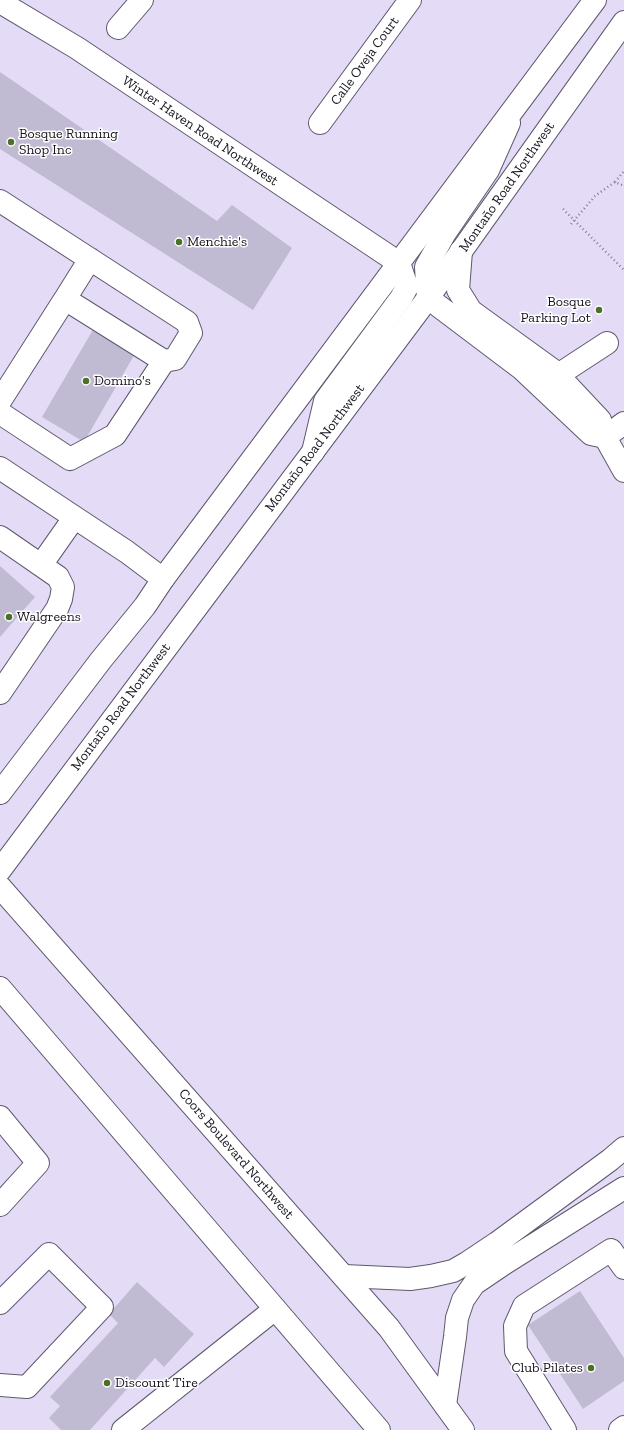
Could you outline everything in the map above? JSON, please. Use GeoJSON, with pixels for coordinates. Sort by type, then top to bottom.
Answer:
{"type":"FeatureCollection","features":[{"type":"Feature","properties":{"kind":"main road"},"geometry":{"type":"LineString","coordinates":[[118,28],[142,0]]}},
{"type":"Feature","properties":{"kind":"main road","name":"Calle Oveja Court"},"geometry":{"type":"LineString","coordinates":[[320,123],[409,0]]}},
{"type":"Feature","properties":{"kind":"main road"},"geometry":{"type":"LineString","coordinates":[[0,793],[101,660],[145,606],[163,579],[595,0]]}},
{"type":"Feature","properties":{"kind":"main road","name":"Winter Haven Road Northwest"},"geometry":{"type":"LineString","coordinates":[[0,2],[83,53],[399,263]]}},
{"type":"Feature","properties":{"kind":"main road","name":"Montaño Road Northwest"},"geometry":{"type":"LineString","coordinates":[[0,870],[428,298],[624,22]]}},
{"type":"Feature","properties":{"kind":"main road"},"geometry":{"type":"LineString","coordinates":[[516,106],[488,170],[445,233],[426,267],[428,298],[522,369],[591,434],[605,437],[624,423]]}},
{"type":"Feature","properties":{"kind":"main road"},"geometry":{"type":"LineString","coordinates":[[0,201],[187,322],[191,334],[175,359],[164,361],[65,299]]}},
{"type":"Feature","properties":{"kind":"main road"},"geometry":{"type":"LineString","coordinates":[[461,251],[458,290],[471,310],[558,375],[600,420],[605,437],[624,471]]}},
{"type":"Feature","properties":{"kind":"main road"},"geometry":{"type":"LineString","coordinates":[[0,401],[90,259]]}},
{"type":"Feature","properties":{"kind":"main road"},"geometry":{"type":"LineString","coordinates":[[312,452],[326,401],[401,298],[407,287],[399,263]]}},
{"type":"Feature","properties":{"kind":"main road"},"geometry":{"type":"LineString","coordinates":[[558,375],[607,343]]}},
{"type":"Feature","properties":{"kind":"main road"},"geometry":{"type":"LineString","coordinates":[[0,413],[70,459],[115,435],[164,361]]}},
{"type":"Feature","properties":{"kind":"main road"},"geometry":{"type":"LineString","coordinates":[[0,468],[127,552],[163,579]]}},
{"type":"Feature","properties":{"kind":"main road"},"geometry":{"type":"LineString","coordinates":[[41,565],[74,518]]}},
{"type":"Feature","properties":{"kind":"main road"},"geometry":{"type":"LineString","coordinates":[[0,537],[58,577],[63,587],[61,599],[57,609],[0,693]]}},
{"type":"Feature","properties":{"kind":"main road","name":"Coors Boulevard Northwest"},"geometry":{"type":"LineString","coordinates":[[0,887],[389,1328],[463,1430]]}},
{"type":"Feature","properties":{"kind":"main road"},"geometry":{"type":"LineString","coordinates":[[0,988],[379,1430]]}},
{"type":"Feature","properties":{"kind":"main road"},"geometry":{"type":"LineString","coordinates":[[0,1116],[38,1163],[0,1205]]}},
{"type":"Feature","properties":{"kind":"main road"},"geometry":{"type":"LineString","coordinates":[[344,1276],[410,1279],[453,1271],[497,1243],[622,1155]]}},
{"type":"Feature","properties":{"kind":"main road"},"geometry":{"type":"LineString","coordinates":[[445,1405],[455,1337],[456,1318],[463,1300],[474,1284],[624,1188]]}},
{"type":"Feature","properties":{"kind":"main road"},"geometry":{"type":"LineString","coordinates":[[566,1430],[516,1351],[515,1326],[524,1306],[611,1250],[624,1268]]}},
{"type":"Feature","properties":{"kind":"main road"},"geometry":{"type":"LineString","coordinates":[[0,1303],[49,1254],[102,1307],[27,1387],[0,1385]]}},
{"type":"Feature","properties":{"kind":"main road"},"geometry":{"type":"LineString","coordinates":[[123,1430],[275,1309]]}},
{"type":"Feature","properties":{"kind":"main road"},"geometry":{"type":"LineString","coordinates":[[620,1430],[624,1427]]}},
{"type":"Feature","properties":{"kind":"path"},"geometry":{"type":"LineString","coordinates":[[571,224],[594,196],[615,182],[624,171]]}},
{"type":"Feature","properties":{"kind":"path"},"geometry":{"type":"LineString","coordinates":[[615,182],[624,186]]}},
{"type":"Feature","properties":{"kind":"path"},"geometry":{"type":"LineString","coordinates":[[563,208],[624,270]]}},
{"type":"Feature","properties":{"kind":"building"},"geometry":{"type":"Polygon","coordinates":[[[0,72],[217,221],[232,205],[292,248],[253,310],[0,149],[0,72]]]}},
{"type":"Feature","properties":{"kind":"building"},"geometry":{"type":"Polygon","coordinates":[[[94,328],[136,352],[84,442],[42,417],[94,328]]]}},
{"type":"Feature","properties":{"kind":"building","name":"Walgreens"},"geometry":{"type":"Polygon","coordinates":[[[0,566],[35,597],[0,637],[0,566]]]}},
{"type":"Feature","properties":{"kind":"building"},"geometry":{"type":"Polygon","coordinates":[[[137,1282],[194,1334],[164,1367],[155,1358],[90,1430],[61,1430],[49,1418],[60,1406],[50,1397],[118,1323],[109,1314],[137,1282]]]}},
{"type":"Feature","properties":{"kind":"building"},"geometry":{"type":"Polygon","coordinates":[[[580,1291],[624,1358],[624,1381],[583,1409],[528,1325],[580,1291]]]}},
{"type":"Feature","properties":{"kind":"place","name":"Bosque Running Shop Inc"},"geometry":{"type":"Point","coordinates":[11,142]}},
{"type":"Feature","properties":{"kind":"place","name":"Menchie's"},"geometry":{"type":"Point","coordinates":[179,242]}},
{"type":"Feature","properties":{"kind":"place","name":"Bosque Parking Lot"},"geometry":{"type":"Point","coordinates":[599,310]}},
{"type":"Feature","properties":{"kind":"place","name":"Domino's"},"geometry":{"type":"Point","coordinates":[86,381]}},
{"type":"Feature","properties":{"kind":"place","name":"Walgreens"},"geometry":{"type":"Point","coordinates":[9,617]}},
{"type":"Feature","properties":{"kind":"place","name":"Club Pilates"},"geometry":{"type":"Point","coordinates":[591,1368]}},
{"type":"Feature","properties":{"kind":"place","name":"Discount Tire"},"geometry":{"type":"Point","coordinates":[107,1383]}}]}
